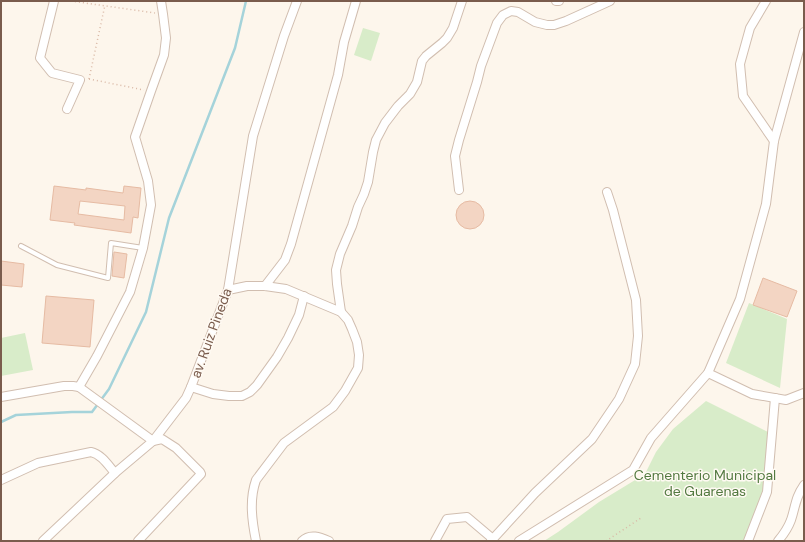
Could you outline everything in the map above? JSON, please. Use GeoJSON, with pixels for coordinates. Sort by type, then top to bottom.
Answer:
{"type":"FeatureCollection","features":[{"type":"Feature","properties":{"kind":"street"},"geometry":{"type":"LineString","coordinates":[[54,1],[40,58],[52,73],[80,80],[67,109]]}},
{"type":"Feature","properties":{"kind":"street"},"geometry":{"type":"LineString","coordinates":[[79,387],[130,292],[143,248],[150,205],[148,181],[135,137],[164,55],[166,38],[160,1]]}},
{"type":"Feature","properties":{"kind":"street","name":"av. Ruiz Pineda"},"geometry":{"type":"LineString","coordinates":[[43,541],[152,440],[186,398],[228,290],[253,136],[284,36],[297,1]]}},
{"type":"Feature","properties":{"kind":"street"},"geometry":{"type":"LineString","coordinates":[[265,286],[285,260],[291,244],[338,75],[344,42],[356,1]]}},
{"type":"Feature","properties":{"kind":"street"},"geometry":{"type":"LineString","coordinates":[[341,312],[336,270],[340,254],[368,182],[372,152],[376,140],[385,123],[398,106],[410,94],[417,82],[422,62],[426,56],[447,38],[453,28],[462,1]]}},
{"type":"Feature","properties":{"kind":"street"},"geometry":{"type":"LineString","coordinates":[[459,190],[455,156],[481,66],[497,22],[503,15],[511,11],[518,12],[536,22],[554,25],[610,1]]}},
{"type":"Feature","properties":{"kind":"street"},"geometry":{"type":"LineString","coordinates":[[766,1],[750,28],[740,64],[743,96],[774,142]]}},
{"type":"Feature","properties":{"kind":"street"},"geometry":{"type":"LineString","coordinates":[[519,541],[633,470],[651,438],[708,373],[740,299],[766,204],[774,142],[804,32]]}},
{"type":"Feature","properties":{"kind":"street"},"geometry":{"type":"LineString","coordinates":[[435,541],[446,519],[467,517],[492,540],[535,493],[592,439],[619,399],[635,364],[638,336],[636,300],[607,192]]}},
{"type":"Feature","properties":{"kind":"street"},"geometry":{"type":"LineString","coordinates":[[228,290],[247,286],[265,286],[286,289],[341,312],[348,320],[357,342],[359,355],[358,368],[345,391],[333,407],[284,443],[256,480],[252,506],[253,526],[256,541]]}},
{"type":"Feature","properties":{"kind":"street"},"geometry":{"type":"LineString","coordinates":[[191,387],[213,394],[229,396],[242,396],[250,392],[257,385],[277,357],[288,338],[299,315],[304,296]]}},
{"type":"Feature","properties":{"kind":"street"},"geometry":{"type":"LineString","coordinates":[[708,373],[752,394],[786,400],[804,393]]}},
{"type":"Feature","properties":{"kind":"street"},"geometry":{"type":"LineString","coordinates":[[1,398],[64,386],[79,387],[152,440],[164,439],[176,448],[201,473],[138,541]]}},
{"type":"Feature","properties":{"kind":"street"},"geometry":{"type":"LineString","coordinates":[[748,541],[766,492],[775,398]]}},
{"type":"Feature","properties":{"kind":"street"},"geometry":{"type":"LineString","coordinates":[[1,480],[38,463],[91,452],[100,456],[115,473]]}},
{"type":"Feature","properties":{"kind":"street"},"geometry":{"type":"LineString","coordinates":[[778,541],[788,528],[798,495],[804,485]]}},
{"type":"Feature","properties":{"kind":"street"},"geometry":{"type":"LineString","coordinates":[[302,541],[306,537],[311,536],[329,541]]}},
{"type":"Feature","properties":{"kind":"lane"},"geometry":{"type":"LineString","coordinates":[[21,246],[57,265],[108,278],[110,243],[143,248]]}},
{"type":"Feature","properties":{"kind":"path"},"geometry":{"type":"LineString","coordinates":[[71,1],[163,14]]}},
{"type":"Feature","properties":{"kind":"path"},"geometry":{"type":"LineString","coordinates":[[89,79],[106,5]]}},
{"type":"Feature","properties":{"kind":"path"},"geometry":{"type":"LineString","coordinates":[[80,80],[89,79],[151,91]]}},
{"type":"Feature","properties":{"kind":"path"},"geometry":{"type":"LineString","coordinates":[[606,541],[641,518]]}},
{"type":"Feature","properties":{"kind":"green space"},"geometry":{"type":"Polygon","coordinates":[[[363,28],[380,33],[371,61],[354,55],[363,28]]]}},
{"type":"Feature","properties":{"kind":"green space"},"geometry":{"type":"Polygon","coordinates":[[[749,303],[787,319],[780,388],[726,363],[749,303]]]}},
{"type":"Feature","properties":{"kind":"green space"},"geometry":{"type":"Polygon","coordinates":[[[25,333],[33,370],[1,376],[1,338],[25,333]]]}},
{"type":"Feature","properties":{"kind":"green space","name":"Cementerio Municipal de Guarenas"},"geometry":{"type":"Polygon","coordinates":[[[706,401],[768,432],[764,486],[746,541],[544,541],[599,502],[645,474],[656,452],[673,429],[706,401]]]}},
{"type":"Feature","properties":{"kind":"building"},"geometry":{"type":"Polygon","coordinates":[[[54,186],[86,190],[86,188],[123,193],[124,186],[141,188],[138,218],[133,217],[131,233],[50,220],[54,186]],[[80,201],[78,214],[124,220],[125,206],[80,201]]]}},
{"type":"Feature","properties":{"kind":"building"},"geometry":{"type":"Polygon","coordinates":[[[470,201],[480,205],[484,215],[480,225],[470,229],[460,225],[456,215],[460,205],[470,201]]]}},
{"type":"Feature","properties":{"kind":"building"},"geometry":{"type":"Polygon","coordinates":[[[114,252],[127,254],[124,278],[112,276],[114,252]]]}},
{"type":"Feature","properties":{"kind":"building"},"geometry":{"type":"Polygon","coordinates":[[[1,261],[24,264],[22,287],[1,285],[1,261]]]}},
{"type":"Feature","properties":{"kind":"building"},"geometry":{"type":"Polygon","coordinates":[[[763,278],[797,291],[787,317],[753,305],[763,278]]]}},
{"type":"Feature","properties":{"kind":"building"},"geometry":{"type":"Polygon","coordinates":[[[46,296],[94,300],[90,347],[42,343],[46,296]]]}},
{"type":"Feature","properties":{"kind":"waterway"},"geometry":{"type":"LineString","coordinates":[[1,422],[16,415],[92,412],[109,389],[146,312],[169,218],[235,48],[246,1]]}}]}
